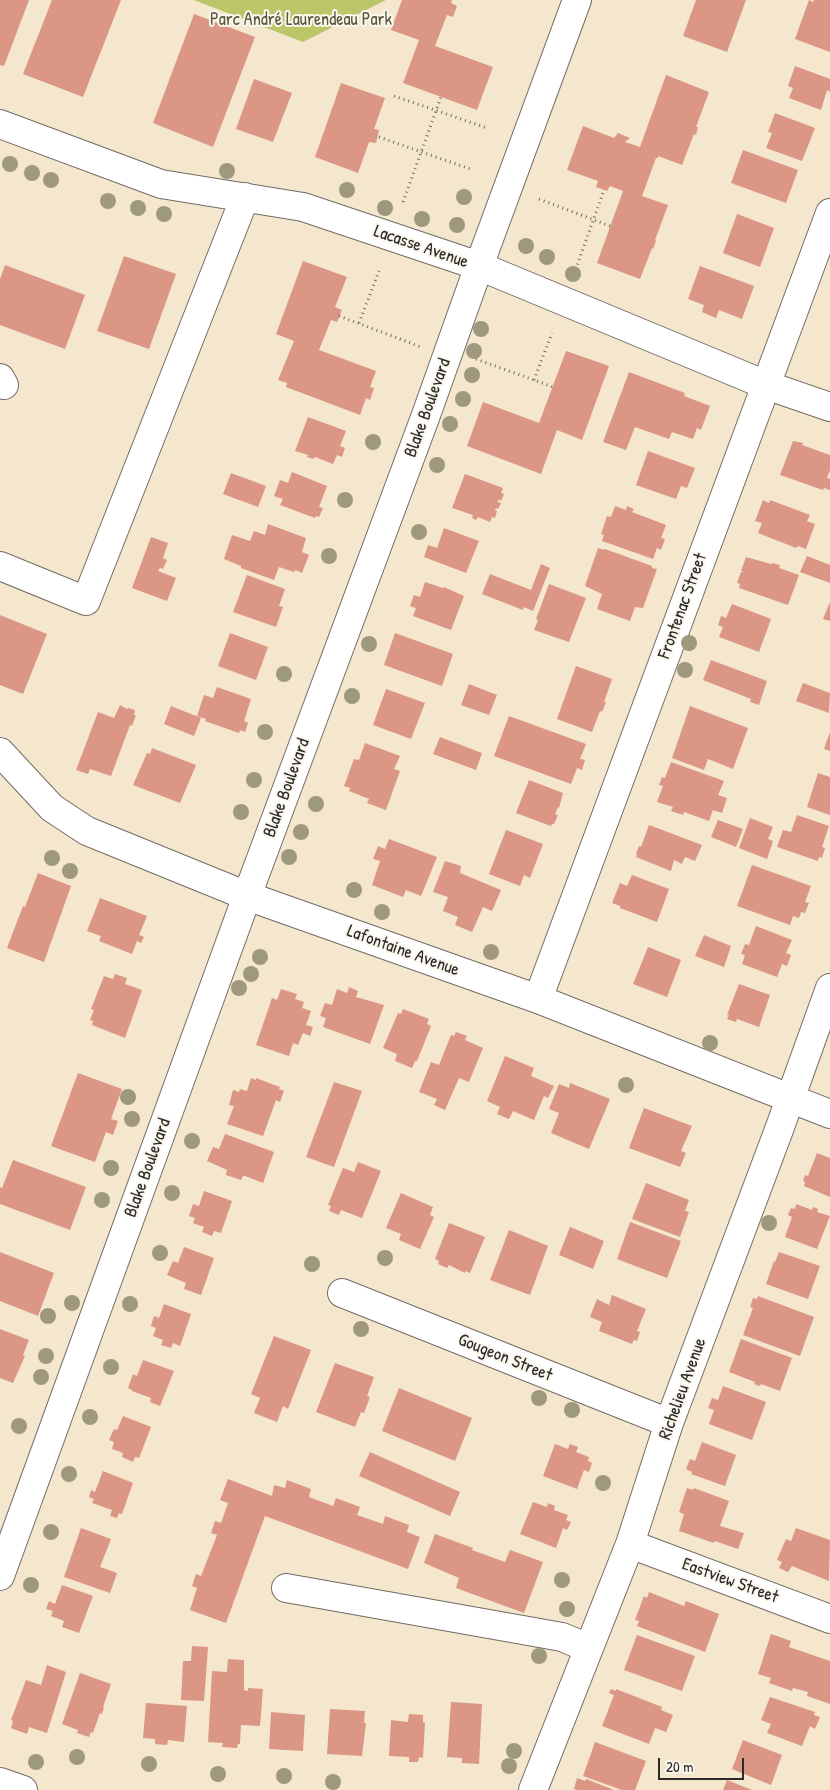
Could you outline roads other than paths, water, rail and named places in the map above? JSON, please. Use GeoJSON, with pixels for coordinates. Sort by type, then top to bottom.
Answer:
{"type":"FeatureCollection","features":[{"type":"Feature","properties":{"kind":"street","name":"Blake Boulevard"},"geometry":{"type":"LineString","coordinates":[[0,1576],[247,896],[419,434],[577,0]]}},
{"type":"Feature","properties":{"kind":"street","name":"Lacasse Avenue"},"geometry":{"type":"LineString","coordinates":[[0,124],[161,184],[303,207],[479,266],[766,385],[830,408]]}},
{"type":"Feature","properties":{"kind":"street"},"geometry":{"type":"LineString","coordinates":[[0,566],[86,601],[245,197]]}},
{"type":"Feature","properties":{"kind":"street","name":"Frontenac Street"},"geometry":{"type":"LineString","coordinates":[[538,999],[830,213]]}},
{"type":"Feature","properties":{"kind":"street","name":"Lafontaine Avenue"},"geometry":{"type":"LineString","coordinates":[[0,752],[52,808],[87,831],[247,896],[538,999],[830,1114]]}},
{"type":"Feature","properties":{"kind":"street","name":"Richelieu Avenue"},"geometry":{"type":"LineString","coordinates":[[533,1790],[630,1544],[670,1423],[830,988]]}},
{"type":"Feature","properties":{"kind":"street","name":"Gougeon Street"},"geometry":{"type":"LineString","coordinates":[[342,1292],[670,1423]]}},
{"type":"Feature","properties":{"kind":"street","name":"Eastview Street"},"geometry":{"type":"LineString","coordinates":[[630,1544],[830,1619]]}},
{"type":"Feature","properties":{"kind":"street"},"geometry":{"type":"LineString","coordinates":[[286,1588],[562,1637],[588,1648]]}},
{"type":"Feature","properties":{"kind":"street"},"geometry":{"type":"LineString","coordinates":[[0,1782],[23,1790]]}},
{"type":"Feature","properties":{"kind":"park label","name":"Parc André Laurendeau Park"},"geometry":{"type":"Point","coordinates":[301,20]}}]}
